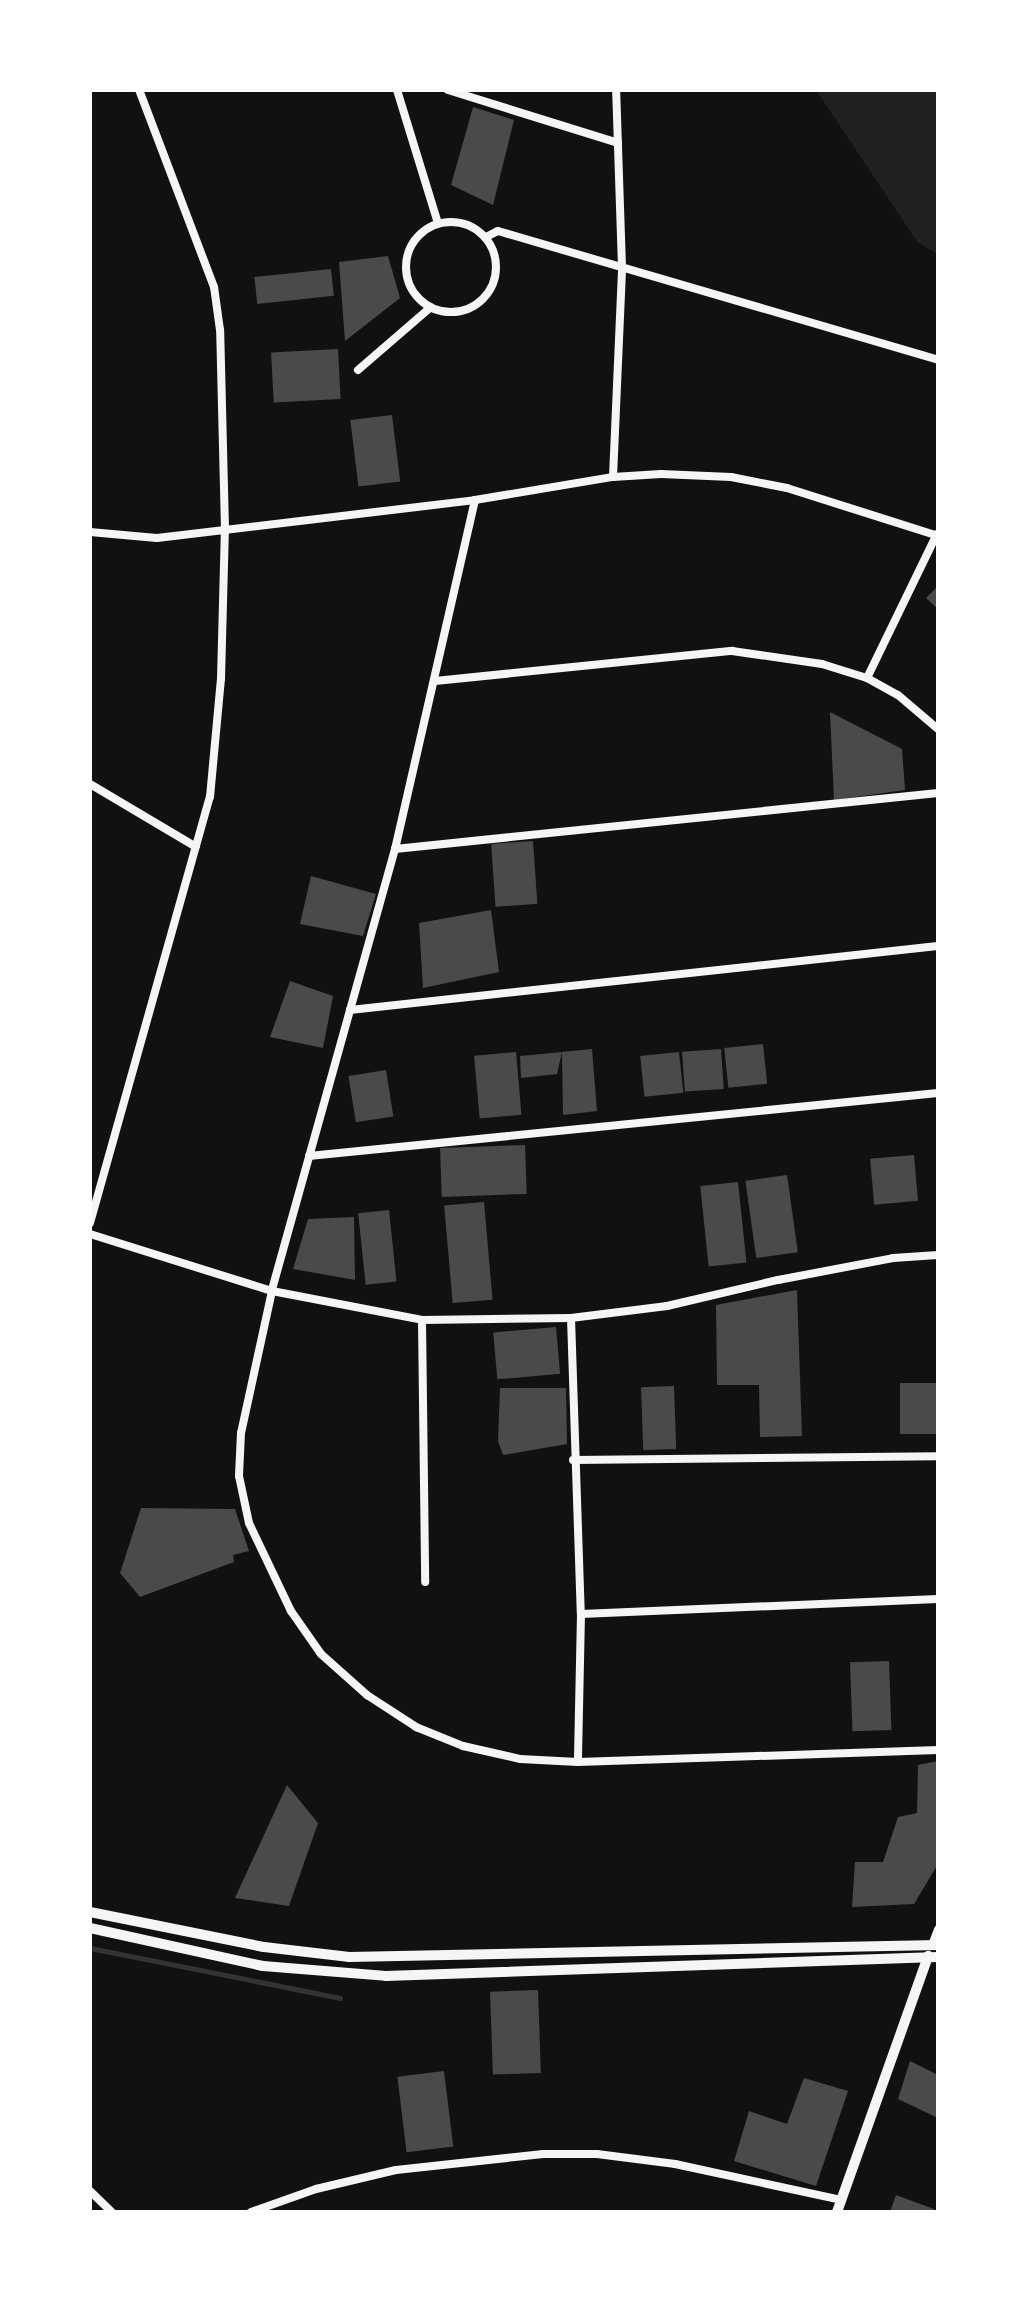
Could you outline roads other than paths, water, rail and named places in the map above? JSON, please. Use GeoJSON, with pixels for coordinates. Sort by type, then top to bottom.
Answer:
{"type":"FeatureCollection","features":[{"type":"Feature","properties":{"kind":"street"},"geometry":{"type":"LineString","coordinates":[[90,1223],[210,798],[217,735],[225,529],[220,330],[214,287],[139,90]]}},
{"type":"Feature","properties":{"kind":"street"},"geometry":{"type":"LineString","coordinates":[[397,90],[438,223]]}},
{"type":"Feature","properties":{"kind":"street"},"geometry":{"type":"LineString","coordinates":[[448,90],[618,143]]}},
{"type":"Feature","properties":{"kind":"street"},"geometry":{"type":"LineString","coordinates":[[613,477],[622,267],[616,90]]}},
{"type":"Feature","properties":{"kind":"street"},"geometry":{"type":"LineString","coordinates":[[438,223],[464,223],[486,238],[496,266],[486,295],[460,311],[430,307],[409,286],[406,270],[413,241],[438,223]]}},
{"type":"Feature","properties":{"kind":"street"},"geometry":{"type":"LineString","coordinates":[[486,238],[498,231],[938,360]]}},
{"type":"Feature","properties":{"kind":"street"},"geometry":{"type":"LineString","coordinates":[[358,370],[430,307]]}},
{"type":"Feature","properties":{"kind":"street"},"geometry":{"type":"LineString","coordinates":[[90,532],[143,538],[475,500],[613,477],[661,474],[750,481],[846,504],[937,534],[867,678]]}},
{"type":"Feature","properties":{"kind":"street"},"geometry":{"type":"LineString","coordinates":[[475,500],[395,848],[272,1291],[241,1433],[238,1476],[249,1523],[291,1610],[321,1654],[367,1695],[416,1727],[463,1746],[520,1759],[578,1762],[938,1750]]}},
{"type":"Feature","properties":{"kind":"street"},"geometry":{"type":"LineString","coordinates":[[436,681],[732,651],[822,664],[867,678],[898,695],[938,730]]}},
{"type":"Feature","properties":{"kind":"street"},"geometry":{"type":"LineString","coordinates":[[90,784],[196,847]]}},
{"type":"Feature","properties":{"kind":"street"},"geometry":{"type":"LineString","coordinates":[[395,848],[938,793]]}},
{"type":"Feature","properties":{"kind":"street"},"geometry":{"type":"LineString","coordinates":[[350,1010],[938,946]]}},
{"type":"Feature","properties":{"kind":"street"},"geometry":{"type":"LineString","coordinates":[[309,1156],[938,1093]]}},
{"type":"Feature","properties":{"kind":"street"},"geometry":{"type":"LineString","coordinates":[[90,1234],[272,1291],[422,1320],[571,1318],[667,1306],[893,1258],[938,1255]]}},
{"type":"Feature","properties":{"kind":"street"},"geometry":{"type":"LineString","coordinates":[[571,1318],[581,1614],[578,1762]]}},
{"type":"Feature","properties":{"kind":"street"},"geometry":{"type":"LineString","coordinates":[[422,1320],[425,1582]]}},
{"type":"Feature","properties":{"kind":"street"},"geometry":{"type":"LineString","coordinates":[[573,1460],[938,1456]]}},
{"type":"Feature","properties":{"kind":"street"},"geometry":{"type":"LineString","coordinates":[[581,1614],[938,1599]]}},
{"type":"Feature","properties":{"kind":"street"},"geometry":{"type":"LineString","coordinates":[[90,1912],[264,1947],[349,1957],[934,1951]]}},
{"type":"Feature","properties":{"kind":"street"},"geometry":{"type":"LineString","coordinates":[[90,1928],[263,1966],[372,1975],[934,1951]]}},
{"type":"Feature","properties":{"kind":"street"},"geometry":{"type":"LineString","coordinates":[[838,2212],[934,1951],[938,1929]]}},
{"type":"Feature","properties":{"kind":"street"},"geometry":{"type":"LineString","coordinates":[[251,2212],[316,2189],[396,2170],[543,2154],[598,2154],[675,2164],[842,2200]]}},
{"type":"Feature","properties":{"kind":"street"},"geometry":{"type":"LineString","coordinates":[[90,2190],[112,2212]]}},
{"type":"Feature","properties":{"kind":"waterway"},"geometry":{"type":"LineString","coordinates":[[90,1948],[340,1998]]}}]}
